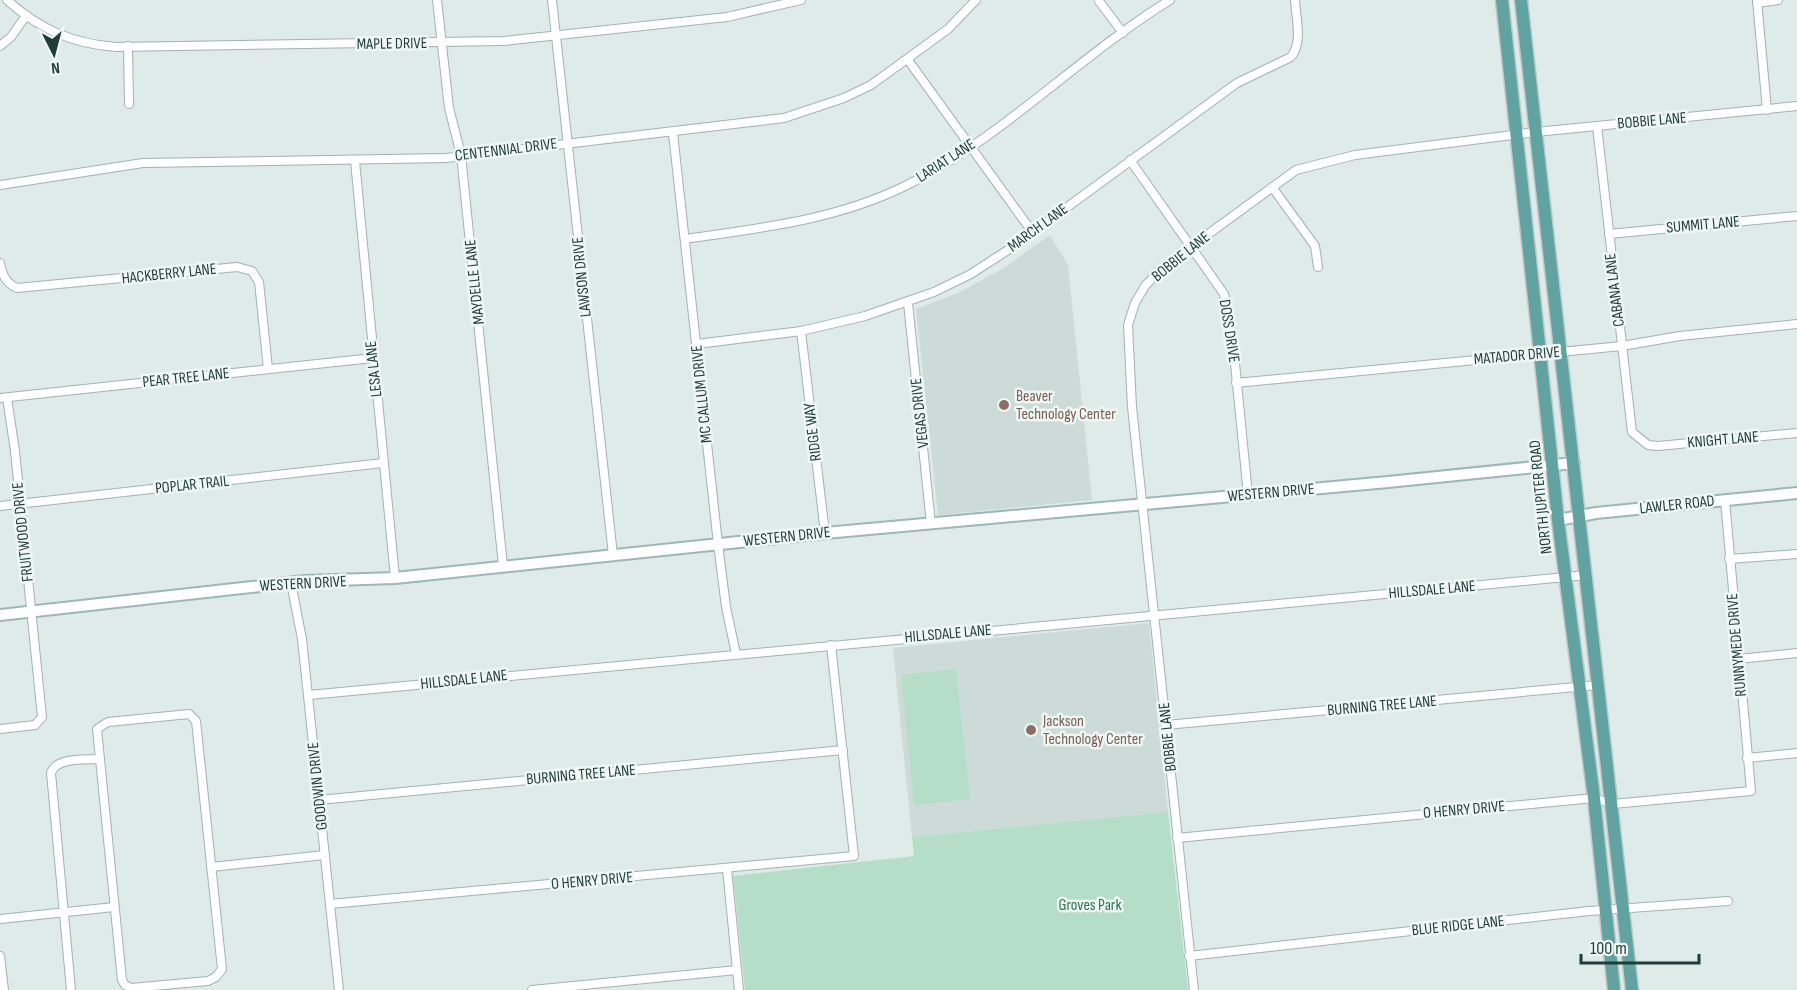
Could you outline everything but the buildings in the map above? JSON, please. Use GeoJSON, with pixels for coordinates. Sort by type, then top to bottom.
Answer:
{"type":"FeatureCollection","features":[{"type":"Feature","properties":{"kind":"main road","name":"NORTH JUPITER ROAD"},"geometry":{"type":"LineString","coordinates":[[1502,0],[1542,354],[1558,520],[1581,687],[1614,990]]}},
{"type":"Feature","properties":{"kind":"main road"},"geometry":{"type":"LineString","coordinates":[[1521,0],[1581,515],[1632,990]]}},
{"type":"Feature","properties":{"kind":"street","name":"MAPLE DRIVE"},"geometry":{"type":"LineString","coordinates":[[7,0],[25,17],[57,35],[88,45],[128,46],[441,43],[556,36],[727,17],[801,0]]}},
{"type":"Feature","properties":{"kind":"street","name":"MAYDELLE LANE"},"geometry":{"type":"LineString","coordinates":[[436,0],[449,108],[461,155],[503,566]]}},
{"type":"Feature","properties":{"kind":"street","name":"LAWSON DRIVE"},"geometry":{"type":"LineString","coordinates":[[552,0],[613,555]]}},
{"type":"Feature","properties":{"kind":"street","name":"CENTENNIAL DRIVE"},"geometry":{"type":"LineString","coordinates":[[0,185],[143,163],[418,160],[567,142],[673,133],[773,119],[812,110],[871,85],[948,29],[976,0]]}},
{"type":"Feature","properties":{"kind":"street","name":"LARIAT LANE"},"geometry":{"type":"LineString","coordinates":[[685,239],[796,223],[849,209],[926,176],[1170,0]]}},
{"type":"Feature","properties":{"kind":"street","name":"MARCH LANE"},"geometry":{"type":"LineString","coordinates":[[697,344],[801,331],[865,316],[908,303],[971,274],[1033,233],[1237,83],[1291,57],[1297,50],[1298,41],[1295,0]]}},
{"type":"Feature","properties":{"kind":"street"},"geometry":{"type":"LineString","coordinates":[[1767,110],[1757,2],[1778,0]]}},
{"type":"Feature","properties":{"kind":"street"},"geometry":{"type":"LineString","coordinates":[[1099,1],[1123,33]]}},
{"type":"Feature","properties":{"kind":"street"},"geometry":{"type":"LineString","coordinates":[[0,46],[11,37],[25,17]]}},
{"type":"Feature","properties":{"kind":"street"},"geometry":{"type":"LineString","coordinates":[[128,46],[129,104]]}},
{"type":"Feature","properties":{"kind":"street"},"geometry":{"type":"LineString","coordinates":[[908,60],[1033,233]]}},
{"type":"Feature","properties":{"kind":"street","name":"BOBBIE LANE"},"geometry":{"type":"LineString","coordinates":[[1194,990],[1132,407],[1128,325],[1135,303],[1145,286],[1162,268],[1296,170],[1331,159],[1536,132],[1797,106]]}},
{"type":"Feature","properties":{"kind":"street","name":"CABANA LANE"},"geometry":{"type":"LineString","coordinates":[[1597,126],[1632,432],[1648,445]]}},
{"type":"Feature","properties":{"kind":"street","name":"MC CALLUM DRIVE"},"geometry":{"type":"LineString","coordinates":[[673,133],[718,544],[726,606],[736,654]]}},
{"type":"Feature","properties":{"kind":"street","name":"DOSS DRIVE"},"geometry":{"type":"LineString","coordinates":[[1130,160],[1224,294],[1232,333],[1248,495]]}},
{"type":"Feature","properties":{"kind":"street","name":"LESA LANE"},"geometry":{"type":"LineString","coordinates":[[355,161],[395,578]]}},
{"type":"Feature","properties":{"kind":"street"},"geometry":{"type":"LineString","coordinates":[[1272,187],[1315,246],[1318,267]]}},
{"type":"Feature","properties":{"kind":"street","name":"SUMMIT LANE"},"geometry":{"type":"LineString","coordinates":[[1609,234],[1797,216]]}},
{"type":"Feature","properties":{"kind":"street","name":"HACKBERRY LANE"},"geometry":{"type":"LineString","coordinates":[[0,263],[2,274],[9,284],[17,288],[237,267],[252,271],[259,282],[268,369]]}},
{"type":"Feature","properties":{"kind":"street","name":"VEGAS DRIVE"},"geometry":{"type":"LineString","coordinates":[[908,303],[931,524]]}},
{"type":"Feature","properties":{"kind":"street","name":"MATADOR DRIVE"},"geometry":{"type":"LineString","coordinates":[[1236,383],[1622,346],[1680,336],[1797,324]]}},
{"type":"Feature","properties":{"kind":"street","name":"RIDGE WAY"},"geometry":{"type":"LineString","coordinates":[[801,331],[825,533]]}},
{"type":"Feature","properties":{"kind":"street","name":"PEAR TREE LANE"},"geometry":{"type":"LineString","coordinates":[[4,398],[373,358]]}},
{"type":"Feature","properties":{"kind":"street","name":"FRUITWOOD DRIVE"},"geometry":{"type":"LineString","coordinates":[[0,729],[34,725],[42,717],[20,503],[4,398]]}},
{"type":"Feature","properties":{"kind":"street","name":"KNIGHT LANE"},"geometry":{"type":"LineString","coordinates":[[1648,445],[1797,433]]}},
{"type":"Feature","properties":{"kind":"street","name":"POPLAR TRAIL"},"geometry":{"type":"LineString","coordinates":[[0,506],[383,463]]}},
{"type":"Feature","properties":{"kind":"street","name":"WESTERN DRIVE"},"geometry":{"type":"LineString","coordinates":[[0,615],[291,583],[395,578],[825,533],[1574,463]]}},
{"type":"Feature","properties":{"kind":"street","name":"LAWLER ROAD"},"geometry":{"type":"LineString","coordinates":[[1558,520],[1581,515],[1797,493]]}},
{"type":"Feature","properties":{"kind":"street","name":"RUNNYMEDE DRIVE"},"geometry":{"type":"LineString","coordinates":[[1725,500],[1751,791]]}},
{"type":"Feature","properties":{"kind":"street"},"geometry":{"type":"LineString","coordinates":[[1729,559],[1797,554]]}},
{"type":"Feature","properties":{"kind":"street","name":"HILLSDALE LANE"},"geometry":{"type":"LineString","coordinates":[[309,695],[1587,575]]}},
{"type":"Feature","properties":{"kind":"street","name":"GOODWIN DRIVE"},"geometry":{"type":"LineString","coordinates":[[291,583],[302,639],[309,695],[339,990]]}},
{"type":"Feature","properties":{"kind":"street"},"geometry":{"type":"LineString","coordinates":[[831,645],[843,750]]}},
{"type":"Feature","properties":{"kind":"street"},"geometry":{"type":"LineString","coordinates":[[1738,658],[1797,653]]}},
{"type":"Feature","properties":{"kind":"street","name":"BURNING TREE LANE"},"geometry":{"type":"LineString","coordinates":[[1166,726],[1598,686]]}},
{"type":"Feature","properties":{"kind":"street"},"geometry":{"type":"LineString","coordinates":[[193,715],[196,721],[222,969],[216,977],[208,981],[131,988],[125,985],[114,907],[99,759],[97,739],[100,725],[108,722],[193,715]]}},
{"type":"Feature","properties":{"kind":"street","name":"BURNING TREE LANE"},"geometry":{"type":"LineString","coordinates":[[319,800],[843,750]]}},
{"type":"Feature","properties":{"kind":"street","name":"O HENRY DRIVE"},"geometry":{"type":"LineString","coordinates":[[330,904],[854,856],[843,750]]}},
{"type":"Feature","properties":{"kind":"street"},"geometry":{"type":"LineString","coordinates":[[1747,758],[1797,753]]}},
{"type":"Feature","properties":{"kind":"street"},"geometry":{"type":"LineString","coordinates":[[71,990],[51,773],[53,767],[59,763],[99,759]]}},
{"type":"Feature","properties":{"kind":"street","name":"O HENRY DRIVE"},"geometry":{"type":"LineString","coordinates":[[1177,838],[1594,798],[1613,804],[1751,791]]}},
{"type":"Feature","properties":{"kind":"street"},"geometry":{"type":"LineString","coordinates":[[211,867],[325,855]]}},
{"type":"Feature","properties":{"kind":"street"},"geometry":{"type":"LineString","coordinates":[[727,868],[739,990]]}},
{"type":"Feature","properties":{"kind":"street","name":"BLUE RIDGE LANE"},"geometry":{"type":"LineString","coordinates":[[1189,956],[1606,910],[1728,901]]}},
{"type":"Feature","properties":{"kind":"street"},"geometry":{"type":"LineString","coordinates":[[0,919],[114,907]]}},
{"type":"Feature","properties":{"kind":"street"},"geometry":{"type":"LineString","coordinates":[[0,956],[4,990]]}},
{"type":"Feature","properties":{"kind":"street"},"geometry":{"type":"LineString","coordinates":[[532,990],[737,970]]}},
{"type":"Feature","properties":{"kind":"shaded area","name":"Beaver Technology Center"},"geometry":{"type":"Polygon","coordinates":[[[1050,235],[1068,265],[1092,500],[938,515],[916,309],[958,293],[1002,269],[1050,235]]]}},
{"type":"Feature","properties":{"kind":"shaded area","name":"Jackson Technology Center"},"geometry":{"type":"Polygon","coordinates":[[[1149,623],[1168,812],[912,837],[893,648],[1149,623]]]}},
{"type":"Feature","properties":{"kind":"green space"},"geometry":{"type":"Polygon","coordinates":[[[956,669],[970,799],[914,805],[901,675],[956,669]]]}},
{"type":"Feature","properties":{"kind":"green space","name":"Groves Park"},"geometry":{"type":"Polygon","coordinates":[[[1168,812],[1188,990],[745,990],[733,876],[914,856],[912,837],[1168,812]]]}},
{"type":"Feature","properties":{"kind":"place","name":"Beaver Technology Center"},"geometry":{"type":"Point","coordinates":[1004,405]}},
{"type":"Feature","properties":{"kind":"place","name":"Jackson Technology Center"},"geometry":{"type":"Point","coordinates":[1031,730]}}]}
